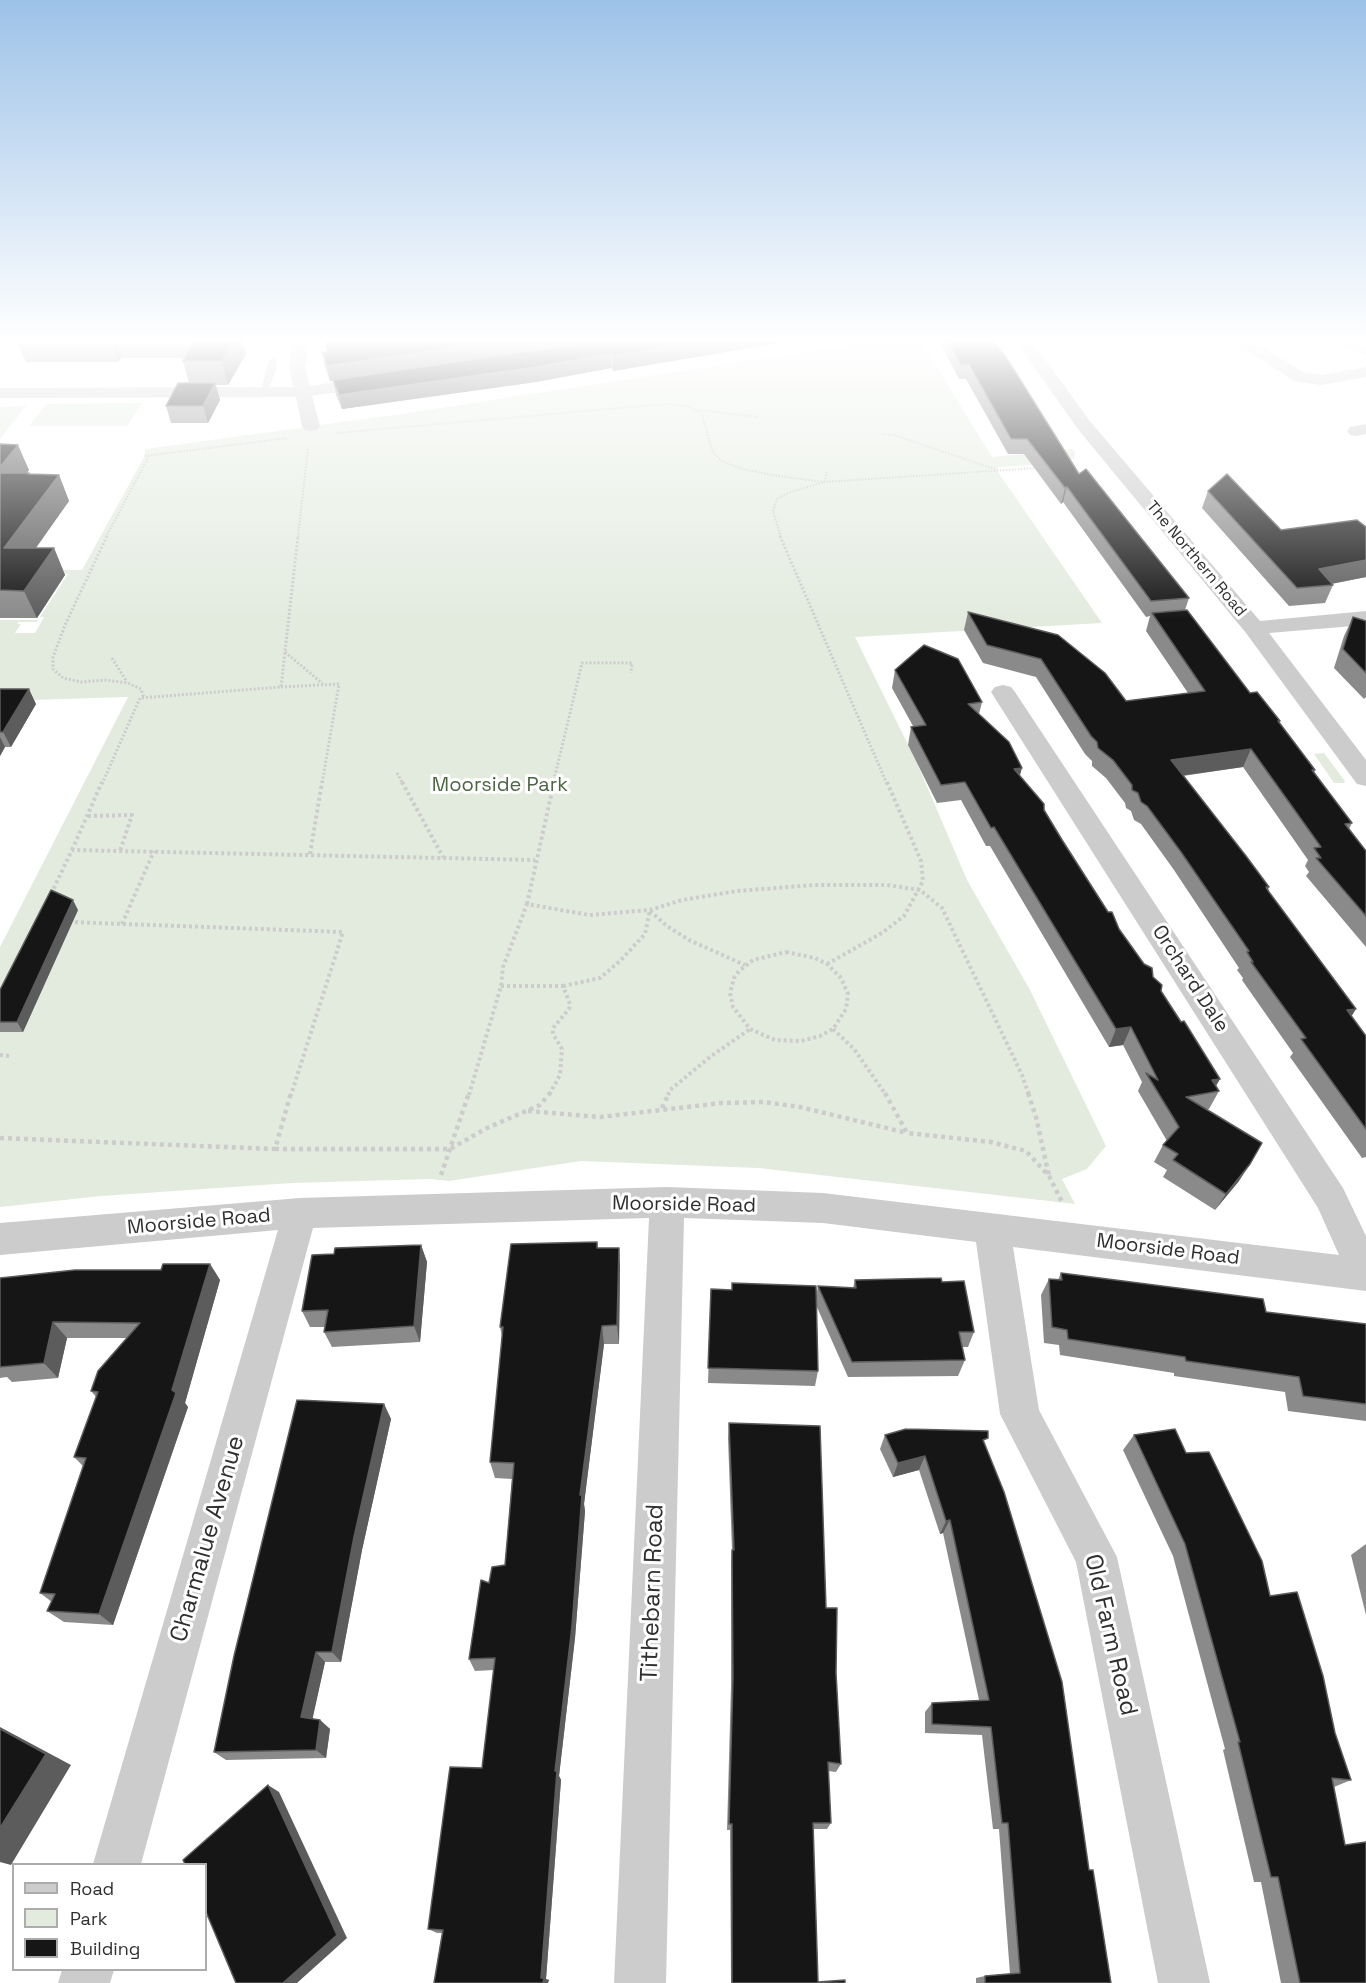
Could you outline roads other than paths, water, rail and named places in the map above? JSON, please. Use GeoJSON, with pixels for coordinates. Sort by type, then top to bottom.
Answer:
{"type":"FeatureCollection","features":[{"type":"Feature","properties":{"kind":"street","name":"The Northern Road"},"geometry":{"type":"LineString","coordinates":[[1091,434],[1254,628],[1366,778]]}},
{"type":"Feature","properties":{"kind":"street"},"geometry":{"type":"LineString","coordinates":[[1254,628],[1365,619]]}},
{"type":"Feature","properties":{"kind":"street","name":"Orchard Dale"},"geometry":{"type":"LineString","coordinates":[[1003,692],[1325,1190],[1366,1274]]}},
{"type":"Feature","properties":{"kind":"street","name":"Moorside Road"},"geometry":{"type":"LineString","coordinates":[[0,1239],[300,1213],[667,1202],[823,1209],[1366,1274]]}},
{"type":"Feature","properties":{"kind":"street","name":"Tithebarn Road"},"geometry":{"type":"LineString","coordinates":[[640,1983],[667,1202]]}},
{"type":"Feature","properties":{"kind":"street","name":"Charmalue Avenue"},"geometry":{"type":"LineString","coordinates":[[117,1863],[300,1213]]}},
{"type":"Feature","properties":{"kind":"street","name":"Old Farm Road"},"geometry":{"type":"LineString","coordinates":[[992,1228],[1020,1414],[1096,1557],[1184,1983]]}},
{"type":"Feature","properties":{"kind":"park label","name":"Moorside Park"},"geometry":{"type":"Point","coordinates":[500,786]}}]}
